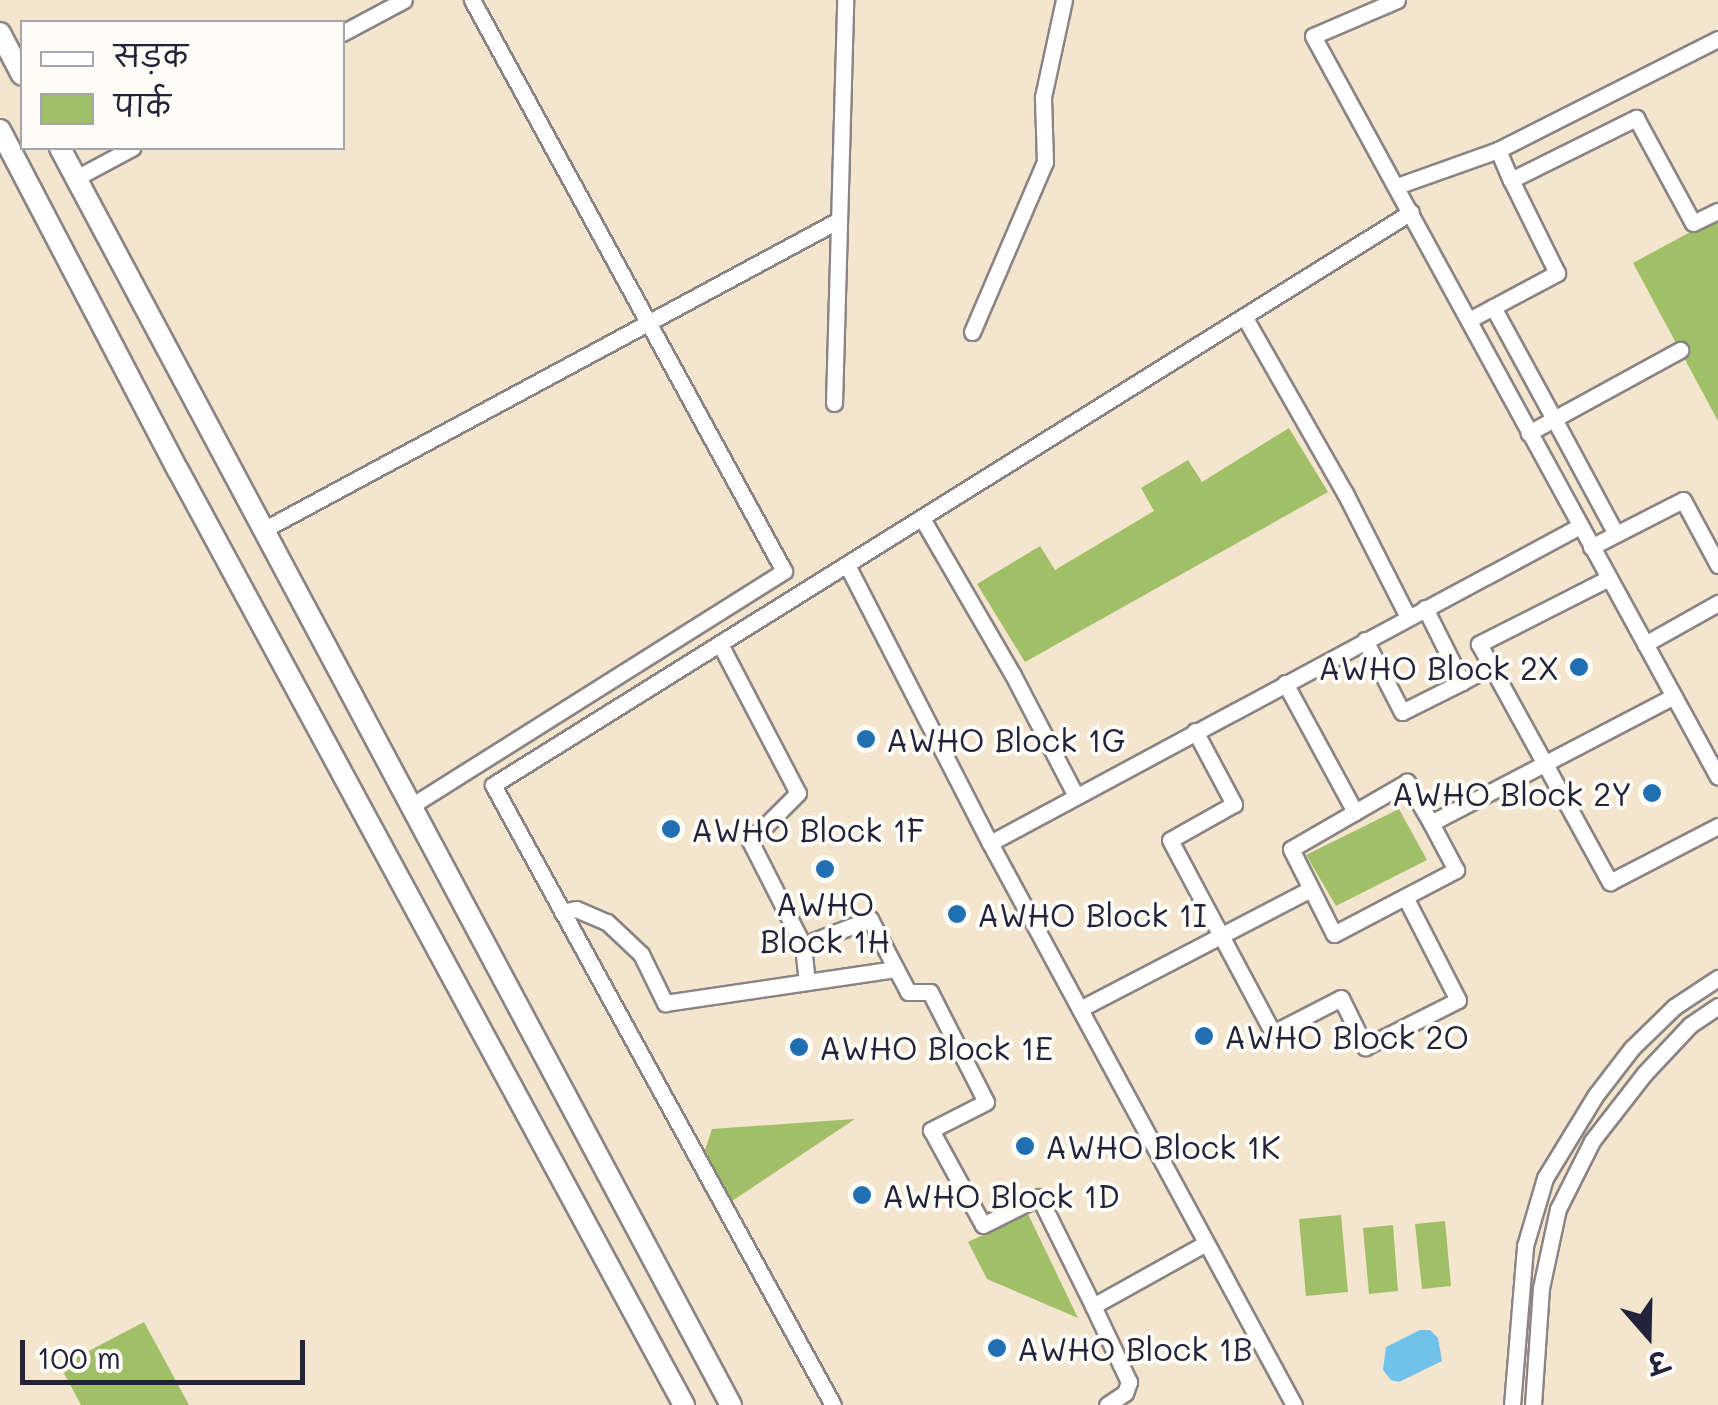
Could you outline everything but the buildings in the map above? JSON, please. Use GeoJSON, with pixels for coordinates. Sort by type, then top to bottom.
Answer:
{"type":"FeatureCollection","features":[{"type":"Feature","properties":{"kind":"street"},"geometry":{"type":"LineString","coordinates":[[345,32],[404,0]]}},
{"type":"Feature","properties":{"kind":"street"},"geometry":{"type":"LineString","coordinates":[[410,806],[784,571],[472,0]]}},
{"type":"Feature","properties":{"kind":"street"},"geometry":{"type":"LineString","coordinates":[[834,403],[844,0]]}},
{"type":"Feature","properties":{"kind":"street"},"geometry":{"type":"LineString","coordinates":[[972,332],[1045,162],[1043,97],[1064,0]]}},
{"type":"Feature","properties":{"kind":"street"},"geometry":{"type":"LineString","coordinates":[[1396,0],[1314,36],[1718,777]]}},
{"type":"Feature","properties":{"kind":"street"},"geometry":{"type":"LineString","coordinates":[[0,33],[20,72]]}},
{"type":"Feature","properties":{"kind":"street"},"geometry":{"type":"LineString","coordinates":[[1396,186],[1498,150],[1718,39]]}},
{"type":"Feature","properties":{"kind":"street"},"geometry":{"type":"LineString","coordinates":[[1511,180],[1636,118],[1693,222],[1718,211]]}},
{"type":"Feature","properties":{"kind":"street"},"geometry":{"type":"LineString","coordinates":[[0,130],[178,470],[684,1405]]}},
{"type":"Feature","properties":{"kind":"street"},"geometry":{"type":"LineString","coordinates":[[61,150],[731,1405]]}},
{"type":"Feature","properties":{"kind":"street"},"geometry":{"type":"LineString","coordinates":[[76,178],[128,150]]}},
{"type":"Feature","properties":{"kind":"street"},"geometry":{"type":"LineString","coordinates":[[1468,320],[1558,274],[1498,150]]}},
{"type":"Feature","properties":{"kind":"street"},"geometry":{"type":"LineString","coordinates":[[833,1405],[493,786],[1411,212]]}},
{"type":"Feature","properties":{"kind":"street"},"geometry":{"type":"LineString","coordinates":[[263,530],[839,220]]}},
{"type":"Feature","properties":{"kind":"street"},"geometry":{"type":"LineString","coordinates":[[1493,307],[1616,534]]}},
{"type":"Feature","properties":{"kind":"street"},"geometry":{"type":"LineString","coordinates":[[1245,318],[1345,493],[1408,617]]}},
{"type":"Feature","properties":{"kind":"street"},"geometry":{"type":"LineString","coordinates":[[1529,433],[1680,350]]}},
{"type":"Feature","properties":{"kind":"street"},"geometry":{"type":"LineString","coordinates":[[1591,547],[1683,500],[1718,565]]}},
{"type":"Feature","properties":{"kind":"street"},"geometry":{"type":"LineString","coordinates":[[923,520],[1013,675],[1076,796]]}},
{"type":"Feature","properties":{"kind":"street"},"geometry":{"type":"LineString","coordinates":[[990,842],[1580,526]]}},
{"type":"Feature","properties":{"kind":"street"},"geometry":{"type":"LineString","coordinates":[[847,566],[990,842],[1294,1405]]}},
{"type":"Feature","properties":{"kind":"street"},"geometry":{"type":"LineString","coordinates":[[1609,578],[1478,644],[1610,882],[1718,826]]}},
{"type":"Feature","properties":{"kind":"street"},"geometry":{"type":"LineString","coordinates":[[1645,644],[1718,603]]}},
{"type":"Feature","properties":{"kind":"street"},"geometry":{"type":"LineString","coordinates":[[1425,608],[1462,682]]}},
{"type":"Feature","properties":{"kind":"street"},"geometry":{"type":"LineString","coordinates":[[1365,640],[1402,712],[1490,667]]}},
{"type":"Feature","properties":{"kind":"street"},"geometry":{"type":"LineString","coordinates":[[720,644],[798,793],[750,842],[803,944],[807,982]]}},
{"type":"Feature","properties":{"kind":"street"},"geometry":{"type":"LineString","coordinates":[[1285,683],[1355,812]]}},
{"type":"Feature","properties":{"kind":"street"},"geometry":{"type":"LineString","coordinates":[[1431,823],[1674,696]]}},
{"type":"Feature","properties":{"kind":"street"},"geometry":{"type":"LineString","coordinates":[[1195,731],[1234,804],[1170,840],[1273,1033],[1341,998],[1366,1047],[1458,1000],[1405,897]]}},
{"type":"Feature","properties":{"kind":"street"},"geometry":{"type":"LineString","coordinates":[[1408,782],[1456,870],[1334,934],[1291,849],[1355,812],[1408,782]]}},
{"type":"Feature","properties":{"kind":"street"},"geometry":{"type":"LineString","coordinates":[[1080,1010],[1311,889]]}},
{"type":"Feature","properties":{"kind":"street"},"geometry":{"type":"LineString","coordinates":[[562,912],[576,909],[607,922],[642,954],[666,1003],[896,969]]}},
{"type":"Feature","properties":{"kind":"street"},"geometry":{"type":"LineString","coordinates":[[803,944],[870,919],[908,992],[930,992],[986,1102],[931,1130],[984,1226],[1039,1197],[1129,1382],[1125,1393],[1107,1405]]}},
{"type":"Feature","properties":{"kind":"street"},"geometry":{"type":"LineString","coordinates":[[1512,1405],[1525,1246],[1546,1178],[1594,1096],[1632,1048],[1674,1007],[1718,978]]}},
{"type":"Feature","properties":{"kind":"street"},"geometry":{"type":"LineString","coordinates":[[1533,1405],[1541,1288],[1558,1209],[1592,1141],[1644,1073],[1690,1025],[1718,1006]]}},
{"type":"Feature","properties":{"kind":"street"},"geometry":{"type":"LineString","coordinates":[[1094,1306],[1206,1242]]}},
{"type":"Feature","properties":{"kind":"green space"},"geometry":{"type":"Polygon","coordinates":[[[1718,217],[1718,421],[1633,263],[1718,217]]]}},
{"type":"Feature","properties":{"kind":"green space"},"geometry":{"type":"Polygon","coordinates":[[[1289,428],[1328,492],[1025,662],[977,584],[1040,546],[1055,570],[1154,511],[1141,488],[1188,460],[1202,482],[1289,428]]]}},
{"type":"Feature","properties":{"kind":"green space"},"geometry":{"type":"Polygon","coordinates":[[[1399,809],[1427,860],[1336,906],[1306,855],[1399,809]]]}},
{"type":"Feature","properties":{"kind":"green space"},"geometry":{"type":"Polygon","coordinates":[[[855,1119],[732,1201],[705,1150],[712,1129],[855,1119]]]}},
{"type":"Feature","properties":{"kind":"green space"},"geometry":{"type":"Polygon","coordinates":[[[1028,1214],[1078,1318],[987,1279],[968,1242],[1028,1214]]]}},
{"type":"Feature","properties":{"kind":"green space"},"geometry":{"type":"Polygon","coordinates":[[[1341,1215],[1348,1292],[1306,1296],[1299,1219],[1341,1215]]]}},
{"type":"Feature","properties":{"kind":"green space"},"geometry":{"type":"Polygon","coordinates":[[[1445,1221],[1451,1286],[1422,1289],[1415,1224],[1445,1221]]]}},
{"type":"Feature","properties":{"kind":"green space"},"geometry":{"type":"Polygon","coordinates":[[[1393,1225],[1398,1291],[1369,1294],[1363,1228],[1393,1225]]]}},
{"type":"Feature","properties":{"kind":"green space"},"geometry":{"type":"Polygon","coordinates":[[[144,1322],[189,1405],[81,1405],[60,1366],[144,1322]]]}},
{"type":"Feature","properties":{"kind":"water"},"geometry":{"type":"Polygon","coordinates":[[[1420,1330],[1430,1330],[1438,1338],[1442,1361],[1399,1382],[1391,1380],[1383,1370],[1386,1347],[1420,1330]]]}},
{"type":"Feature","properties":{"kind":"place","name":"AWHO Block 2X"},"geometry":{"type":"Point","coordinates":[1579,667]}},
{"type":"Feature","properties":{"kind":"place","name":"AWHO Block 1G"},"geometry":{"type":"Point","coordinates":[866,739]}},
{"type":"Feature","properties":{"kind":"place","name":"AWHO Block 2Y"},"geometry":{"type":"Point","coordinates":[1652,793]}},
{"type":"Feature","properties":{"kind":"place","name":"AWHO Block 1F"},"geometry":{"type":"Point","coordinates":[671,829]}},
{"type":"Feature","properties":{"kind":"place","name":"AWHO Block 1H"},"geometry":{"type":"Point","coordinates":[825,869]}},
{"type":"Feature","properties":{"kind":"place","name":"AWHO Block 1I"},"geometry":{"type":"Point","coordinates":[957,914]}},
{"type":"Feature","properties":{"kind":"place","name":"AWHO Block 2O"},"geometry":{"type":"Point","coordinates":[1204,1036]}},
{"type":"Feature","properties":{"kind":"place","name":"AWHO Block 1E"},"geometry":{"type":"Point","coordinates":[799,1047]}},
{"type":"Feature","properties":{"kind":"place","name":"AWHO Block 1K"},"geometry":{"type":"Point","coordinates":[1025,1146]}},
{"type":"Feature","properties":{"kind":"place","name":"AWHO Block 1D"},"geometry":{"type":"Point","coordinates":[862,1195]}},
{"type":"Feature","properties":{"kind":"place","name":"AWHO Block 1B"},"geometry":{"type":"Point","coordinates":[997,1348]}}]}
